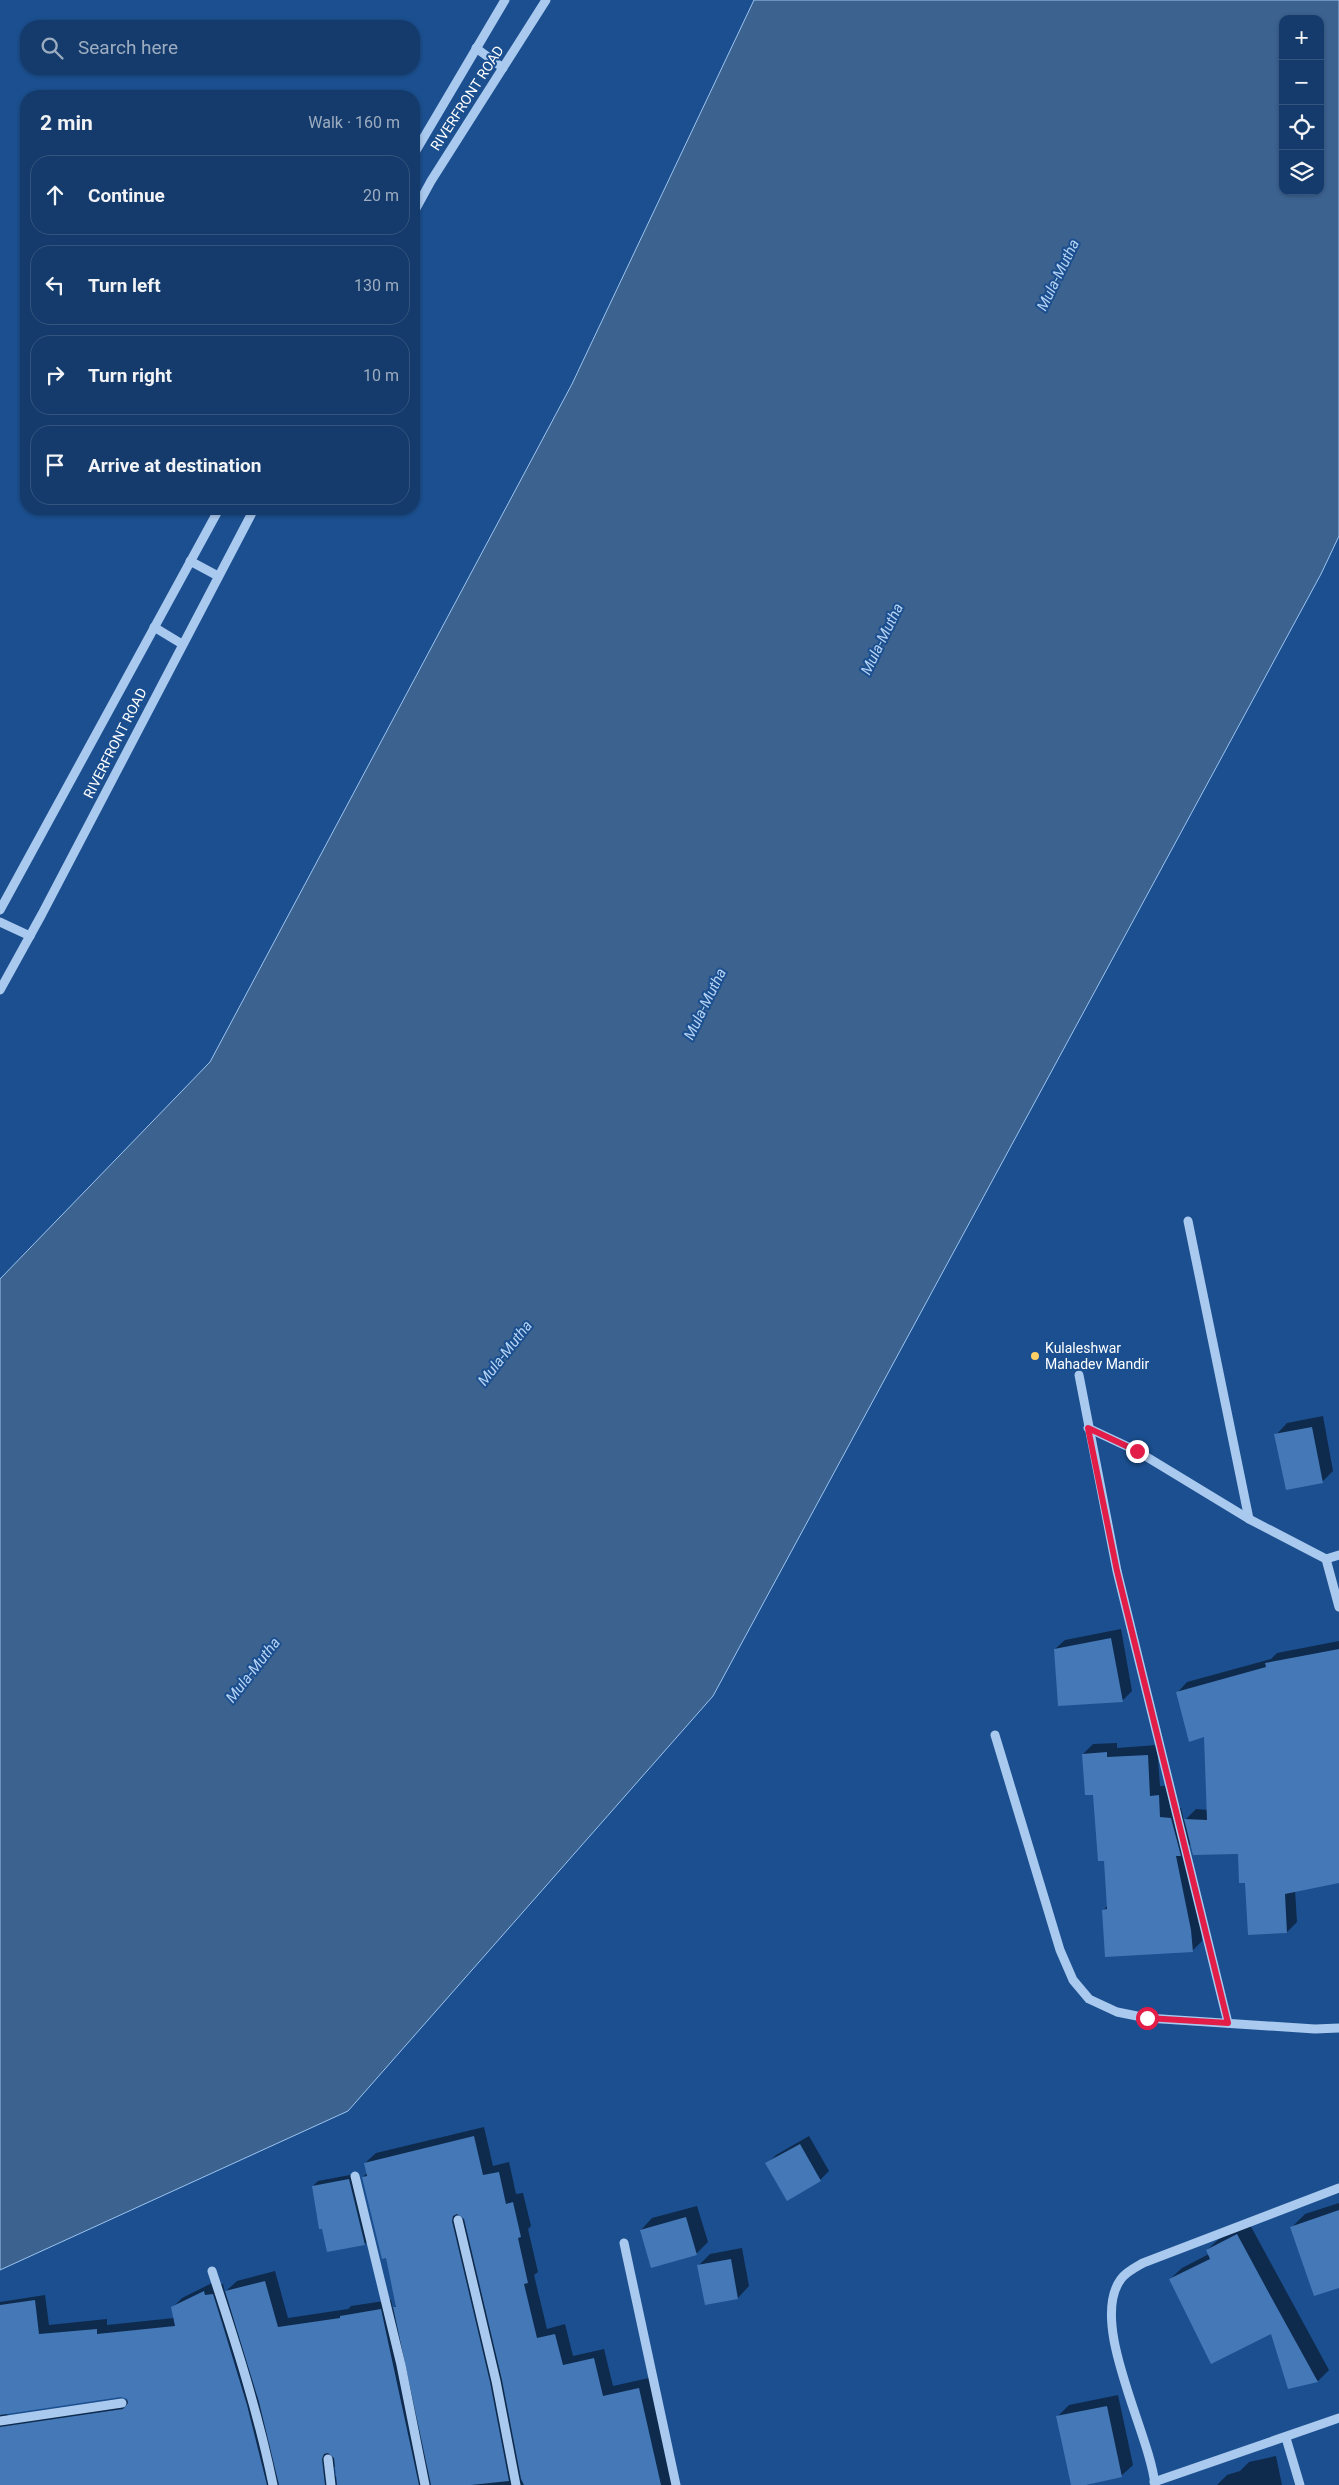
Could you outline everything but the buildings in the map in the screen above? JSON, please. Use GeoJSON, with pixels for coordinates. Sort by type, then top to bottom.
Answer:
{"type":"FeatureCollection","features":[{"type":"Feature","properties":{"kind":"street","name":"RIVERFRONT ROAD"},"geometry":{"type":"LineString","coordinates":[[420,144],[504,0]]}},
{"type":"Feature","properties":{"kind":"street","name":"RIVERFRONT ROAD"},"geometry":{"type":"LineString","coordinates":[[420,201],[546,0]]}},
{"type":"Feature","properties":{"kind":"street"},"geometry":{"type":"LineString","coordinates":[[476,48],[502,68]]}},
{"type":"Feature","properties":{"kind":"street","name":"RIVERFRONT ROAD"},"geometry":{"type":"LineString","coordinates":[[0,910],[216,515]]}},
{"type":"Feature","properties":{"kind":"street","name":"RIVERFRONT ROAD"},"geometry":{"type":"LineString","coordinates":[[0,990],[251,515]]}},
{"type":"Feature","properties":{"kind":"street"},"geometry":{"type":"LineString","coordinates":[[190,561],[218,576]]}},
{"type":"Feature","properties":{"kind":"street"},"geometry":{"type":"LineString","coordinates":[[154,627],[182,644]]}},
{"type":"Feature","properties":{"kind":"street"},"geometry":{"type":"LineString","coordinates":[[0,922],[30,936]]}},
{"type":"Feature","properties":{"kind":"street"},"geometry":{"type":"LineString","coordinates":[[1188,1221],[1249,1519]]}},
{"type":"Feature","properties":{"kind":"street"},"geometry":{"type":"LineString","coordinates":[[1079,1376],[1117,1571],[1228,2023]]}},
{"type":"Feature","properties":{"kind":"street"},"geometry":{"type":"LineString","coordinates":[[1088,1428],[1137,1451],[1249,1519],[1326,1559],[1339,1555]]}},
{"type":"Feature","properties":{"kind":"street"},"geometry":{"type":"LineString","coordinates":[[1326,1559],[1339,1607]]}},
{"type":"Feature","properties":{"kind":"street"},"geometry":{"type":"LineString","coordinates":[[995,1735],[1060,1950],[1074,1980],[1089,1999],[1117,2012],[1147,2018],[1315,2029],[1339,2028]]}},
{"type":"Feature","properties":{"kind":"street"},"geometry":{"type":"LineString","coordinates":[[355,2176],[402,2365],[425,2485]]}},
{"type":"Feature","properties":{"kind":"street"},"geometry":{"type":"LineString","coordinates":[[1339,2188],[1143,2263],[1122,2278],[1112,2298],[1113,2336],[1154,2483],[1339,2418]]}},
{"type":"Feature","properties":{"kind":"street"},"geometry":{"type":"LineString","coordinates":[[458,2220],[496,2381],[516,2485]]}},
{"type":"Feature","properties":{"kind":"street"},"geometry":{"type":"LineString","coordinates":[[624,2243],[676,2485]]}},
{"type":"Feature","properties":{"kind":"street"},"geometry":{"type":"LineString","coordinates":[[212,2271],[236,2344],[266,2450],[273,2485]]}},
{"type":"Feature","properties":{"kind":"street"},"geometry":{"type":"LineString","coordinates":[[0,2421],[122,2403]]}},
{"type":"Feature","properties":{"kind":"street"},"geometry":{"type":"LineString","coordinates":[[1286,2438],[1300,2485]]}},
{"type":"Feature","properties":{"kind":"street"},"geometry":{"type":"LineString","coordinates":[[328,2459],[331,2485]]}},
{"type":"Feature","properties":{"kind":"water","name":"Mula-Mutha"},"geometry":{"type":"Polygon","coordinates":[[[754,0],[1339,0],[1339,536],[1321,574],[713,1696],[348,2111],[0,2270],[0,1279],[210,1062],[572,384],[754,0]]]}},
{"type":"Feature","properties":{"kind":"place","name":"Kulaleshwar Mahadev Mandir"},"geometry":{"type":"Point","coordinates":[1035,1356]}},
{"type":"Feature","properties":{"kind":"route"},"geometry":{"type":"LineString","coordinates":[[1137,1451],[1088,1428],[1117,1571],[1228,2023],[1147,2018]]}}]}
